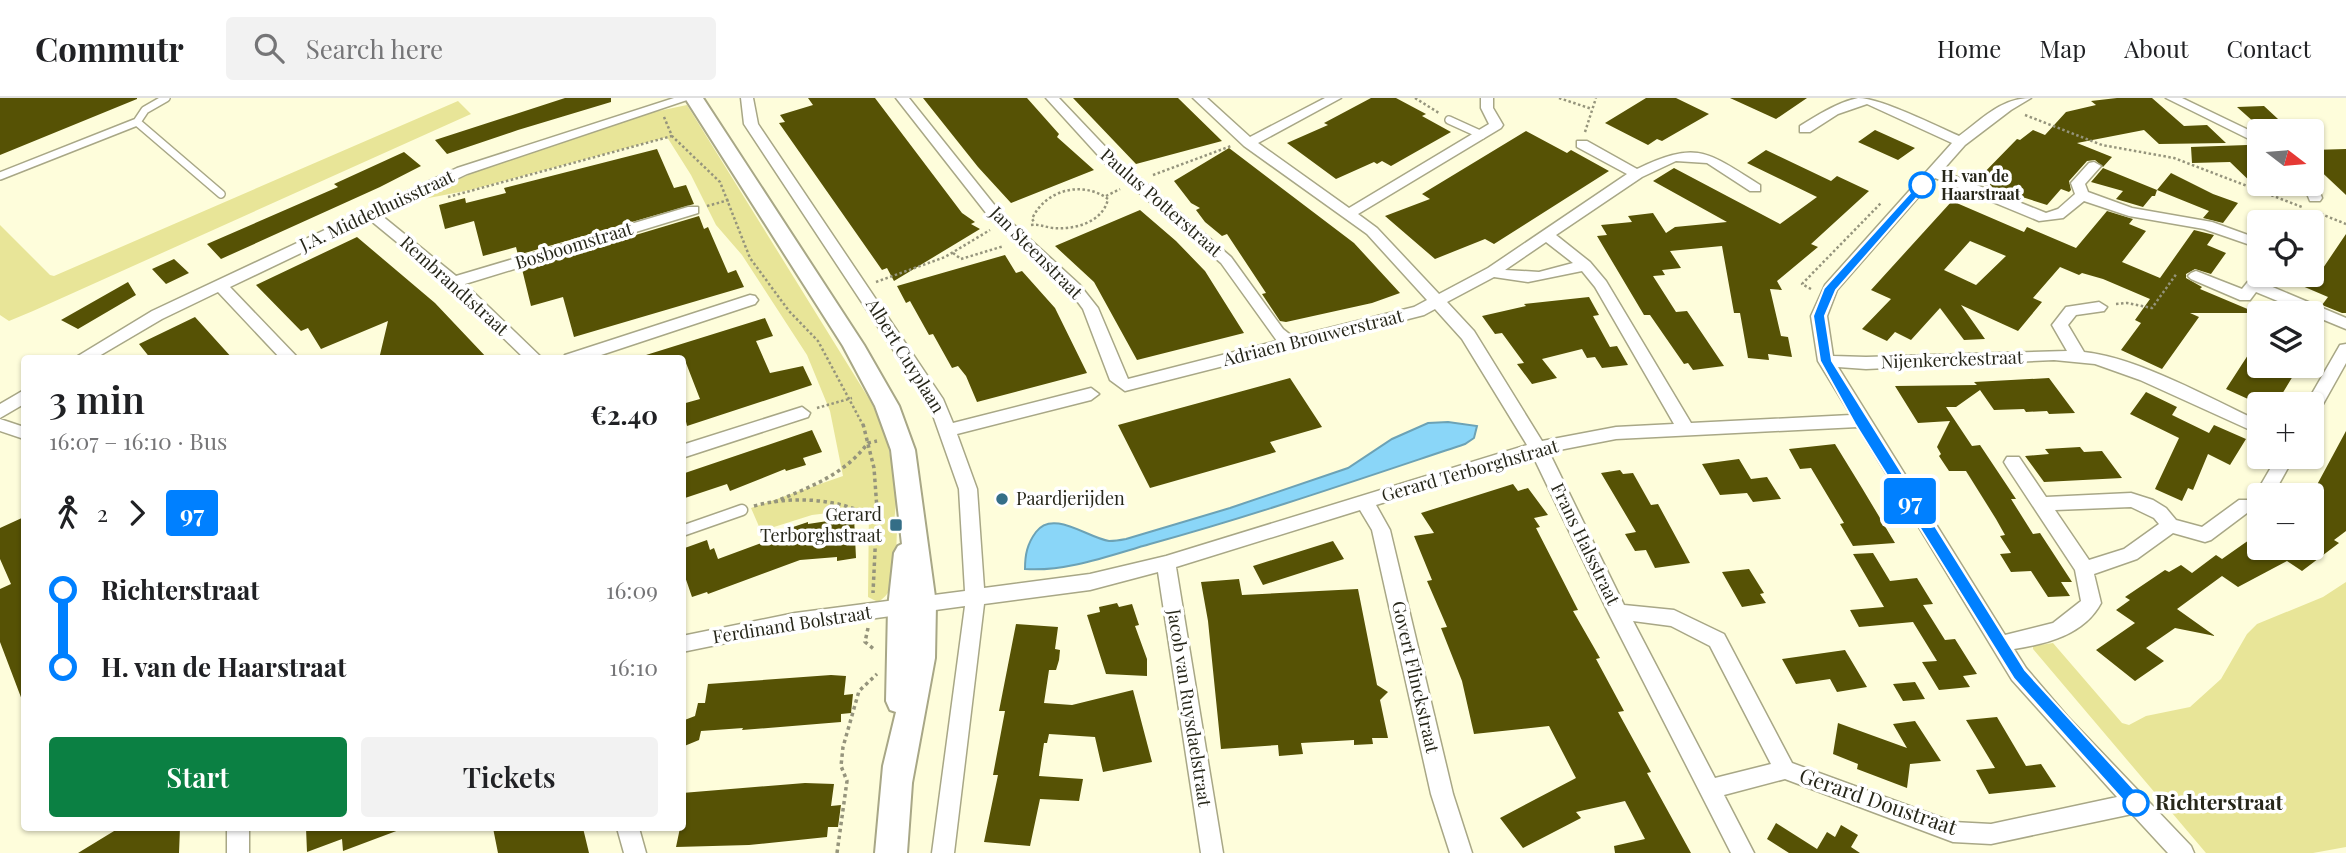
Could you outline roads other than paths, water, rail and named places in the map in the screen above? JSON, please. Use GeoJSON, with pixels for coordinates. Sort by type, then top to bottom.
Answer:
{"type":"FeatureCollection","features":[{"type":"Feature","properties":{"kind":"street","name":"J.A. Middelhuisstraat"},"geometry":{"type":"LineString","coordinates":[[89,355],[157,315],[462,171],[687,98]]}},
{"type":"Feature","properties":{"kind":"street"},"geometry":{"type":"LineString","coordinates":[[694,98],[853,345],[887,406],[903,450],[912,507],[912,606],[891,853]]}},
{"type":"Feature","properties":{"kind":"street","name":"Albert Cuyplaan"},"geometry":{"type":"LineString","coordinates":[[747,98],[751,124],[937,403],[949,430],[968,489],[975,599],[943,853]]}},
{"type":"Feature","properties":{"kind":"street","name":"Jan Steenstraat"},"geometry":{"type":"LineString","coordinates":[[902,98],[1003,222],[1074,287],[1090,309],[1118,380],[1125,384]]}},
{"type":"Feature","properties":{"kind":"street","name":"Paulus Potterstraat"},"geometry":{"type":"LineString","coordinates":[[1052,98],[1111,161],[1226,260],[1278,333],[1291,344]]}},
{"type":"Feature","properties":{"kind":"street","name":"Frans Halsstraat"},"geometry":{"type":"LineString","coordinates":[[1199,98],[1247,141],[1372,231],[1468,335],[1538,448],[1618,612],[1743,853]]}},
{"type":"Feature","properties":{"kind":"street"},"geometry":{"type":"LineString","coordinates":[[1247,141],[1335,98]]}},
{"type":"Feature","properties":{"kind":"street"},"geometry":{"type":"LineString","coordinates":[[1350,214],[1496,125],[1488,108],[1487,98]]}},
{"type":"Feature","properties":{"kind":"street"},"geometry":{"type":"LineString","coordinates":[[2025,98],[2007,107],[1960,142],[1830,288],[1819,316],[1826,361],[1860,421],[2000,644],[2035,693],[2183,853]]}},
{"type":"Feature","properties":{"kind":"street"},"geometry":{"type":"LineString","coordinates":[[2172,98],[2247,134]]}},
{"type":"Feature","properties":{"kind":"street"},"geometry":{"type":"LineString","coordinates":[[1805,129],[1833,111],[1866,99],[1960,142]]}},
{"type":"Feature","properties":{"kind":"street"},"geometry":{"type":"LineString","coordinates":[[1582,144],[1637,174]]}},
{"type":"Feature","properties":{"kind":"street","name":"Adriaen Brouwerstraat"},"geometry":{"type":"LineString","coordinates":[[1125,384],[1419,311],[1493,271],[1637,174],[1673,157],[1692,156],[1711,160],[1755,188]]}},
{"type":"Feature","properties":{"kind":"street"},"geometry":{"type":"LineString","coordinates":[[2082,195],[2078,183],[2094,166]]}},
{"type":"Feature","properties":{"kind":"street"},"geometry":{"type":"LineString","coordinates":[[1934,173],[2051,219],[2082,195]]}},
{"type":"Feature","properties":{"kind":"street"},"geometry":{"type":"LineString","coordinates":[[2082,195],[2129,212],[2207,225],[2247,240]]}},
{"type":"Feature","properties":{"kind":"street","name":"Bosboomstraat"},"geometry":{"type":"LineString","coordinates":[[454,282],[694,210]]}},
{"type":"Feature","properties":{"kind":"street","name":"Rembrandtstraat"},"geometry":{"type":"LineString","coordinates":[[371,214],[454,282],[530,355]]}},
{"type":"Feature","properties":{"kind":"street"},"geometry":{"type":"LineString","coordinates":[[1546,235],[1585,265],[1601,284],[1685,428]]}},
{"type":"Feature","properties":{"kind":"street"},"geometry":{"type":"LineString","coordinates":[[1493,271],[1511,278],[1536,279],[1585,265]]}},
{"type":"Feature","properties":{"kind":"street"},"geometry":{"type":"LineString","coordinates":[[2196,276],[2245,296],[2252,287]]}},
{"type":"Feature","properties":{"kind":"street"},"geometry":{"type":"LineString","coordinates":[[220,286],[287,355]]}},
{"type":"Feature","properties":{"kind":"street"},"geometry":{"type":"LineString","coordinates":[[2271,287],[2346,324]]}},
{"type":"Feature","properties":{"kind":"street"},"geometry":{"type":"LineString","coordinates":[[582,355],[750,300]]}},
{"type":"Feature","properties":{"kind":"street"},"geometry":{"type":"LineString","coordinates":[[2078,356],[2060,325],[2071,311],[2099,307]]}},
{"type":"Feature","properties":{"kind":"street"},"geometry":{"type":"LineString","coordinates":[[2322,392],[2346,349]]}},
{"type":"Feature","properties":{"kind":"street","name":"Nijenkerckestraat"},"geometry":{"type":"LineString","coordinates":[[1826,361],[1867,363],[2078,356],[2110,363],[2147,376],[2247,422]]}},
{"type":"Feature","properties":{"kind":"street"},"geometry":{"type":"LineString","coordinates":[[949,430],[1091,394]]}},
{"type":"Feature","properties":{"kind":"street"},"geometry":{"type":"LineString","coordinates":[[0,412],[21,398]]}},
{"type":"Feature","properties":{"kind":"street"},"geometry":{"type":"LineString","coordinates":[[686,451],[803,413]]}},
{"type":"Feature","properties":{"kind":"street","name":"Gerard Terborghstraat"},"geometry":{"type":"LineString","coordinates":[[912,606],[1090,582],[1166,564],[1538,448],[1616,433],[1860,421]]}},
{"type":"Feature","properties":{"kind":"street"},"geometry":{"type":"LineString","coordinates":[[0,425],[21,432]]}},
{"type":"Feature","properties":{"kind":"street"},"geometry":{"type":"LineString","coordinates":[[2000,644],[2057,633],[2074,621],[2091,603],[2084,568],[2013,462]]}},
{"type":"Feature","properties":{"kind":"street"},"geometry":{"type":"LineString","coordinates":[[2041,504],[2131,500],[2160,513],[2170,525],[2205,535],[2245,505]]}},
{"type":"Feature","properties":{"kind":"street","name":"Govert Flinckstraat"},"geometry":{"type":"LineString","coordinates":[[1365,502],[1381,530],[1442,794],[1461,853]]}},
{"type":"Feature","properties":{"kind":"street"},"geometry":{"type":"LineString","coordinates":[[2084,568],[2106,565],[2126,558],[2150,544],[2170,525]]}},
{"type":"Feature","properties":{"kind":"street","name":"Jacob van Ruysdaelstraat"},"geometry":{"type":"LineString","coordinates":[[1166,564],[1212,853]]}},
{"type":"Feature","properties":{"kind":"street","name":"Ferdinand Bolstraat"},"geometry":{"type":"LineString","coordinates":[[686,643],[795,621],[912,606]]}},
{"type":"Feature","properties":{"kind":"street","name":"Gerard Doustraat"},"geometry":{"type":"LineString","coordinates":[[1618,612],[1674,618],[1717,640],[1785,770]]}},
{"type":"Feature","properties":{"kind":"street","name":"Gerard Doustraat"},"geometry":{"type":"LineString","coordinates":[[1708,789],[1785,770],[1953,832],[1991,834],[2136,803]]}},
{"type":"Feature","properties":{"kind":"street"},"geometry":{"type":"LineString","coordinates":[[238,831],[238,853]]}},
{"type":"Feature","properties":{"kind":"street"},"geometry":{"type":"LineString","coordinates":[[629,831],[635,853]]}},
{"type":"Feature","properties":{"kind":"lane"},"geometry":{"type":"LineString","coordinates":[[0,176],[136,122],[145,110],[166,98]]}},
{"type":"Feature","properties":{"kind":"lane"},"geometry":{"type":"LineString","coordinates":[[1449,120],[1482,135]]}},
{"type":"Feature","properties":{"kind":"lane"},"geometry":{"type":"LineString","coordinates":[[136,122],[221,194]]}},
{"type":"Feature","properties":{"kind":"lane"},"geometry":{"type":"LineString","coordinates":[[686,530],[742,510]]}},
{"type":"Feature","properties":{"kind":"water"},"geometry":{"type":"Polygon","coordinates":[[[1448,422],[1477,426],[1474,438],[1465,444],[1190,533],[1072,565],[1025,569],[1029,545],[1043,526],[1061,524],[1109,541],[1126,539],[1230,508],[1348,468],[1392,439],[1428,423],[1448,422]]]}},
{"type":"Feature","properties":{"kind":"place","name":"H. van de Haarstraat"},"geometry":{"type":"Point","coordinates":[1922,185]}},
{"type":"Feature","properties":{"kind":"place","name":"Paardjerijden"},"geometry":{"type":"Point","coordinates":[1002,499]}},
{"type":"Feature","properties":{"kind":"place","name":"Gerard Terborghstraat"},"geometry":{"type":"Point","coordinates":[896,525]}},
{"type":"Feature","properties":{"kind":"place","name":"Richterstraat"},"geometry":{"type":"Point","coordinates":[2136,803]}}]}
